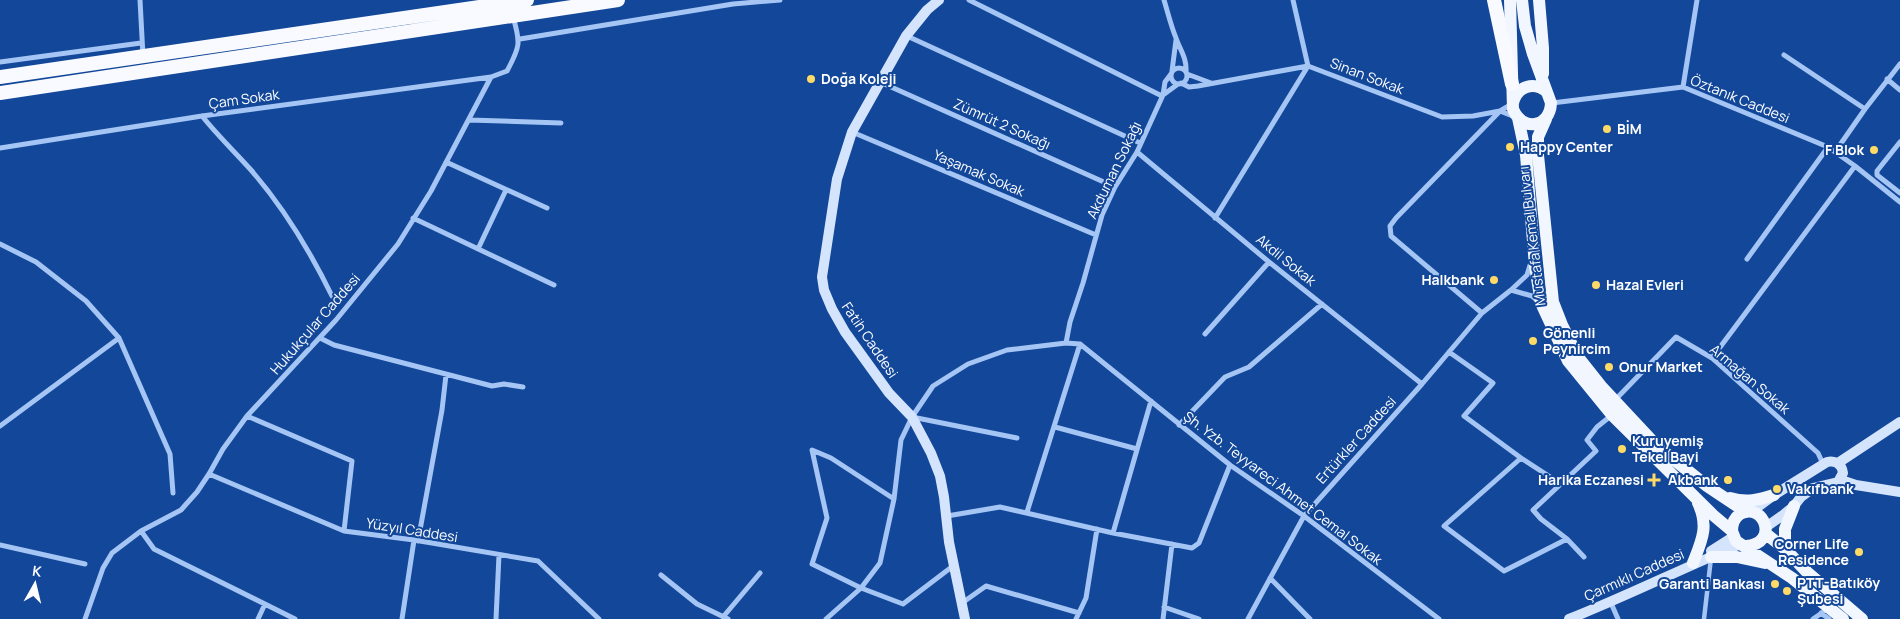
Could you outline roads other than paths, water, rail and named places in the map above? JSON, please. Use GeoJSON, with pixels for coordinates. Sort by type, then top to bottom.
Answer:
{"type":"FeatureCollection","features":[{"type":"Feature","properties":{"kind":"highway"},"geometry":{"type":"LineString","coordinates":[[0,77],[142,50],[527,0]]}},
{"type":"Feature","properties":{"kind":"highway"},"geometry":{"type":"LineString","coordinates":[[0,93],[618,0]]}},
{"type":"Feature","properties":{"kind":"highway"},"geometry":{"type":"LineString","coordinates":[[1494,0],[1512,84]]}},
{"type":"Feature","properties":{"kind":"main road","name":"Fatih Caddesi"},"geometry":{"type":"LineString","coordinates":[[939,0],[927,10],[906,36],[852,132],[837,180],[822,277],[824,290],[845,332],[889,393],[912,417],[931,453],[940,476],[954,566],[965,619]]}},
{"type":"Feature","properties":{"kind":"main road"},"geometry":{"type":"LineString","coordinates":[[1510,0],[1513,109],[1518,118],[1523,122],[1535,124],[1546,119],[1551,109],[1526,26],[1522,0]]}},
{"type":"Feature","properties":{"kind":"main road"},"geometry":{"type":"LineString","coordinates":[[1539,0],[1547,92]]}},
{"type":"Feature","properties":{"kind":"main road"},"geometry":{"type":"LineString","coordinates":[[1513,104],[1518,92],[1529,86],[1542,88],[1547,92]]}},
{"type":"Feature","properties":{"kind":"main road","name":"Mustafa Kemal Bulvarı"},"geometry":{"type":"LineString","coordinates":[[1518,118],[1526,155],[1534,252],[1541,303],[1568,361],[1612,415],[1738,540],[1797,582],[1826,613],[1843,619]]}},
{"type":"Feature","properties":{"kind":"main road","name":"Mustafa Kemal Bulvarı"},"geometry":{"type":"LineString","coordinates":[[1546,119],[1538,137],[1538,155],[1553,302],[1578,357],[1601,386],[1658,447],[1712,490],[1748,512]]}},
{"type":"Feature","properties":{"kind":"main road"},"geometry":{"type":"LineString","coordinates":[[1738,540],[1733,521],[1736,517],[1748,512],[1830,461],[1838,463],[1900,422]]}},
{"type":"Feature","properties":{"kind":"main road"},"geometry":{"type":"LineString","coordinates":[[1693,563],[1738,540],[1756,545],[1760,542],[1766,530],[1794,506],[1801,497],[1813,488],[1836,484],[1841,480],[1843,473],[1838,463]]}},
{"type":"Feature","properties":{"kind":"main road"},"geometry":{"type":"LineString","coordinates":[[1822,466],[1820,478],[1829,485]]}},
{"type":"Feature","properties":{"kind":"main road"},"geometry":{"type":"LineString","coordinates":[[1841,480],[1856,485],[1900,492]]}},
{"type":"Feature","properties":{"kind":"main road"},"geometry":{"type":"LineString","coordinates":[[1712,490],[1731,499],[1743,501],[1759,500],[1774,495]]}},
{"type":"Feature","properties":{"kind":"main road"},"geometry":{"type":"LineString","coordinates":[[1693,563],[1703,538],[1704,525],[1704,515],[1694,496]]}},
{"type":"Feature","properties":{"kind":"main road"},"geometry":{"type":"LineString","coordinates":[[1785,549],[1785,529],[1794,506]]}},
{"type":"Feature","properties":{"kind":"main road"},"geometry":{"type":"LineString","coordinates":[[1748,512],[1761,517],[1766,530],[1807,572],[1862,619]]}},
{"type":"Feature","properties":{"kind":"main road","name":"Çarmıklı Caddesi"},"geometry":{"type":"LineString","coordinates":[[1569,619],[1611,603],[1711,556],[1738,540]]}},
{"type":"Feature","properties":{"kind":"main road"},"geometry":{"type":"LineString","coordinates":[[1711,556],[1772,564]]}},
{"type":"Feature","properties":{"kind":"street"},"geometry":{"type":"LineString","coordinates":[[0,62],[142,50],[140,0]]}},
{"type":"Feature","properties":{"kind":"street"},"geometry":{"type":"LineString","coordinates":[[512,17],[520,39],[733,2],[780,0]]}},
{"type":"Feature","properties":{"kind":"street"},"geometry":{"type":"LineString","coordinates":[[969,0],[1162,96]]}},
{"type":"Feature","properties":{"kind":"street"},"geometry":{"type":"LineString","coordinates":[[1164,0],[1176,39],[1186,63],[1186,73],[1186,80],[1180,84],[1173,82],[1171,73],[1179,68],[1186,73]]}},
{"type":"Feature","properties":{"kind":"street"},"geometry":{"type":"LineString","coordinates":[[1215,218],[1308,66],[1293,0]]}},
{"type":"Feature","properties":{"kind":"street"},"geometry":{"type":"LineString","coordinates":[[1683,86],[1696,0]]}},
{"type":"Feature","properties":{"kind":"street"},"geometry":{"type":"LineString","coordinates":[[906,36],[1140,143]]}},
{"type":"Feature","properties":{"kind":"street","name":"Hukukçular Caddesi"},"geometry":{"type":"LineString","coordinates":[[85,619],[103,568],[112,553],[140,531],[181,510],[197,492],[222,449],[247,416],[320,338],[398,244],[446,162],[491,77],[507,71],[516,55],[520,39]]}},
{"type":"Feature","properties":{"kind":"street","name":"Akduman Sokağı"},"geometry":{"type":"LineString","coordinates":[[1066,343],[1070,322],[1102,216],[1115,187],[1137,152],[1162,96],[1165,82],[1171,73],[1176,39]]}},
{"type":"Feature","properties":{"kind":"street"},"geometry":{"type":"LineString","coordinates":[[1784,55],[1865,109]]}},
{"type":"Feature","properties":{"kind":"street"},"geometry":{"type":"LineString","coordinates":[[1835,152],[1900,64]]}},
{"type":"Feature","properties":{"kind":"street","name":"Sinan Sokak"},"geometry":{"type":"LineString","coordinates":[[1180,84],[1189,87],[1308,66],[1442,117],[1472,116],[1500,111],[1513,104]]}},
{"type":"Feature","properties":{"kind":"street","name":"Sinan Sokak"},"geometry":{"type":"LineString","coordinates":[[1186,73],[1212,83]]}},
{"type":"Feature","properties":{"kind":"street","name":"Çam Sokak"},"geometry":{"type":"LineString","coordinates":[[0,148],[202,116],[491,77]]}},
{"type":"Feature","properties":{"kind":"street"},"geometry":{"type":"LineString","coordinates":[[1888,79],[1900,90]]}},
{"type":"Feature","properties":{"kind":"street","name":"Zümrüt 2 Sokağı"},"geometry":{"type":"LineString","coordinates":[[880,82],[1115,187]]}},
{"type":"Feature","properties":{"kind":"street","name":"Akduman Sokağı"},"geometry":{"type":"LineString","coordinates":[[1162,96],[1180,84]]}},
{"type":"Feature","properties":{"kind":"street","name":"Öztanık Caddesi"},"geometry":{"type":"LineString","coordinates":[[1547,92],[1683,86],[1828,147],[1900,202]]}},
{"type":"Feature","properties":{"kind":"street"},"geometry":{"type":"LineString","coordinates":[[1482,313],[1392,236],[1390,226],[1500,111],[1518,118]]}},
{"type":"Feature","properties":{"kind":"street"},"geometry":{"type":"LineString","coordinates":[[202,116],[219,138],[252,170],[293,225],[332,296]]}},
{"type":"Feature","properties":{"kind":"street"},"geometry":{"type":"LineString","coordinates":[[469,120],[561,123]]}},
{"type":"Feature","properties":{"kind":"street","name":"Yaşamak Sokak"},"geometry":{"type":"LineString","coordinates":[[852,132],[1096,234]]}},
{"type":"Feature","properties":{"kind":"street"},"geometry":{"type":"LineString","coordinates":[[1899,145],[1877,171],[1877,176],[1900,194]]}},
{"type":"Feature","properties":{"kind":"street"},"geometry":{"type":"LineString","coordinates":[[1746,259],[1828,147]]}},
{"type":"Feature","properties":{"kind":"street","name":"Akdil Sokak"},"geometry":{"type":"LineString","coordinates":[[1137,152],[1269,262],[1422,384]]}},
{"type":"Feature","properties":{"kind":"street"},"geometry":{"type":"LineString","coordinates":[[446,162],[547,208]]}},
{"type":"Feature","properties":{"kind":"street"},"geometry":{"type":"LineString","coordinates":[[1712,358],[1855,166]]}},
{"type":"Feature","properties":{"kind":"street"},"geometry":{"type":"LineString","coordinates":[[478,249],[506,190]]}},
{"type":"Feature","properties":{"kind":"street"},"geometry":{"type":"LineString","coordinates":[[413,218],[554,285]]}},
{"type":"Feature","properties":{"kind":"street"},"geometry":{"type":"LineString","coordinates":[[0,244],[36,262],[86,301],[119,338],[170,454],[173,493]]}},
{"type":"Feature","properties":{"kind":"street","name":"Ertürkler Caddesi"},"geometry":{"type":"LineString","coordinates":[[1248,619],[1304,516],[1422,384],[1482,313],[1511,290],[1526,275],[1534,252]]}},
{"type":"Feature","properties":{"kind":"street"},"geometry":{"type":"LineString","coordinates":[[1205,334],[1269,262]]}},
{"type":"Feature","properties":{"kind":"street"},"geometry":{"type":"LineString","coordinates":[[1511,290],[1532,296],[1541,303]]}},
{"type":"Feature","properties":{"kind":"street"},"geometry":{"type":"LineString","coordinates":[[1180,425],[1225,377],[1249,367],[1322,304]]}},
{"type":"Feature","properties":{"kind":"street","name":"Armağan Sokak"},"geometry":{"type":"LineString","coordinates":[[1615,400],[1676,337],[1712,358],[1818,453],[1822,466]]}},
{"type":"Feature","properties":{"kind":"street"},"geometry":{"type":"LineString","coordinates":[[0,426],[119,338]]}},
{"type":"Feature","properties":{"kind":"street"},"geometry":{"type":"LineString","coordinates":[[320,338],[334,345],[446,375],[492,386],[504,384],[523,387]]}},
{"type":"Feature","properties":{"kind":"street"},"geometry":{"type":"LineString","coordinates":[[826,619],[861,588],[880,563],[894,499],[901,440],[912,417],[933,386],[968,364],[1007,350],[1066,343],[1080,344],[1027,512]]}},
{"type":"Feature","properties":{"kind":"street","name":"Şh. Yzb. Teyyareci Ahmet Cemal Sokak"},"geometry":{"type":"LineString","coordinates":[[1080,344],[1230,465],[1304,516],[1439,619]]}},
{"type":"Feature","properties":{"kind":"street"},"geometry":{"type":"LineString","coordinates":[[1449,352],[1492,383],[1464,416],[1561,484]]}},
{"type":"Feature","properties":{"kind":"street"},"geometry":{"type":"LineString","coordinates":[[402,619],[442,410],[446,375]]}},
{"type":"Feature","properties":{"kind":"street"},"geometry":{"type":"LineString","coordinates":[[1113,533],[1151,401]]}},
{"type":"Feature","properties":{"kind":"street"},"geometry":{"type":"LineString","coordinates":[[1584,557],[1565,537],[1541,519],[1533,510],[1596,451],[1587,440],[1597,427],[1612,415]]}},
{"type":"Feature","properties":{"kind":"street"},"geometry":{"type":"LineString","coordinates":[[247,416],[352,461],[344,531]]}},
{"type":"Feature","properties":{"kind":"street"},"geometry":{"type":"LineString","coordinates":[[912,417],[1017,438]]}},
{"type":"Feature","properties":{"kind":"street"},"geometry":{"type":"LineString","coordinates":[[1055,427],[1138,449]]}},
{"type":"Feature","properties":{"kind":"street"},"geometry":{"type":"LineString","coordinates":[[894,499],[831,458],[812,450],[827,518],[812,564],[861,588],[903,604],[954,566]]}},
{"type":"Feature","properties":{"kind":"street"},"geometry":{"type":"LineString","coordinates":[[1522,458],[1444,526],[1504,572],[1565,537]]}},
{"type":"Feature","properties":{"kind":"street"},"geometry":{"type":"LineString","coordinates":[[946,516],[1000,507],[1113,533],[1192,548],[1199,544],[1230,465]]}},
{"type":"Feature","properties":{"kind":"street","name":"Yüzyıl Caddesi"},"geometry":{"type":"LineString","coordinates":[[209,474],[344,531],[416,540],[538,562],[599,619]]}},
{"type":"Feature","properties":{"kind":"street"},"geometry":{"type":"LineString","coordinates":[[962,603],[986,586],[1077,616],[1086,598],[1097,529]]}},
{"type":"Feature","properties":{"kind":"street"},"geometry":{"type":"LineString","coordinates":[[140,531],[154,549],[295,619]]}},
{"type":"Feature","properties":{"kind":"street"},"geometry":{"type":"LineString","coordinates":[[1163,619],[1172,544]]}},
{"type":"Feature","properties":{"kind":"street"},"geometry":{"type":"LineString","coordinates":[[0,545],[85,564]]}},
{"type":"Feature","properties":{"kind":"street"},"geometry":{"type":"LineString","coordinates":[[496,619],[499,556]]}},
{"type":"Feature","properties":{"kind":"street"},"geometry":{"type":"LineString","coordinates":[[1704,619],[1711,556]]}},
{"type":"Feature","properties":{"kind":"street"},"geometry":{"type":"LineString","coordinates":[[661,575],[697,604],[726,618],[760,573]]}},
{"type":"Feature","properties":{"kind":"street"},"geometry":{"type":"LineString","coordinates":[[1270,578],[1310,619]]}},
{"type":"Feature","properties":{"kind":"street"},"geometry":{"type":"LineString","coordinates":[[1611,603],[1618,619]]}},
{"type":"Feature","properties":{"kind":"street"},"geometry":{"type":"LineString","coordinates":[[258,619],[265,604]]}},
{"type":"Feature","properties":{"kind":"street"},"geometry":{"type":"LineString","coordinates":[[1164,607],[1199,619]]}},
{"type":"Feature","properties":{"kind":"street"},"geometry":{"type":"LineString","coordinates":[[1813,619],[1826,613]]}},
{"type":"Feature","properties":{"kind":"place","name":"Doğa Koleji"},"geometry":{"type":"Point","coordinates":[811,79]}},
{"type":"Feature","properties":{"kind":"place","name":"BİM"},"geometry":{"type":"Point","coordinates":[1607,129]}},
{"type":"Feature","properties":{"kind":"place","name":"Happy Center"},"geometry":{"type":"Point","coordinates":[1510,147]}},
{"type":"Feature","properties":{"kind":"place","name":"F Blok"},"geometry":{"type":"Point","coordinates":[1874,150]}},
{"type":"Feature","properties":{"kind":"place","name":"Halkbank"},"geometry":{"type":"Point","coordinates":[1494,280]}},
{"type":"Feature","properties":{"kind":"place","name":"Hazal Evleri"},"geometry":{"type":"Point","coordinates":[1596,285]}},
{"type":"Feature","properties":{"kind":"place","name":"Gönenli Peynircim"},"geometry":{"type":"Point","coordinates":[1533,341]}},
{"type":"Feature","properties":{"kind":"place","name":"Onur Market"},"geometry":{"type":"Point","coordinates":[1609,367]}},
{"type":"Feature","properties":{"kind":"place","name":"Kuruyemiş Tekel Bayi"},"geometry":{"type":"Point","coordinates":[1622,449]}},
{"type":"Feature","properties":{"kind":"place","name":"Harika Eczanesi"},"geometry":{"type":"Point","coordinates":[1654,480]}},
{"type":"Feature","properties":{"kind":"place","name":"Akbank"},"geometry":{"type":"Point","coordinates":[1728,480]}},
{"type":"Feature","properties":{"kind":"place","name":"Vakıfbank"},"geometry":{"type":"Point","coordinates":[1777,489]}},
{"type":"Feature","properties":{"kind":"place","name":"Corner Life Residence"},"geometry":{"type":"Point","coordinates":[1859,552]}},
{"type":"Feature","properties":{"kind":"place","name":"Garanti Bankası"},"geometry":{"type":"Point","coordinates":[1775,584]}},
{"type":"Feature","properties":{"kind":"place","name":"PTT-Batıköy Şubesi"},"geometry":{"type":"Point","coordinates":[1787,591]}}]}
